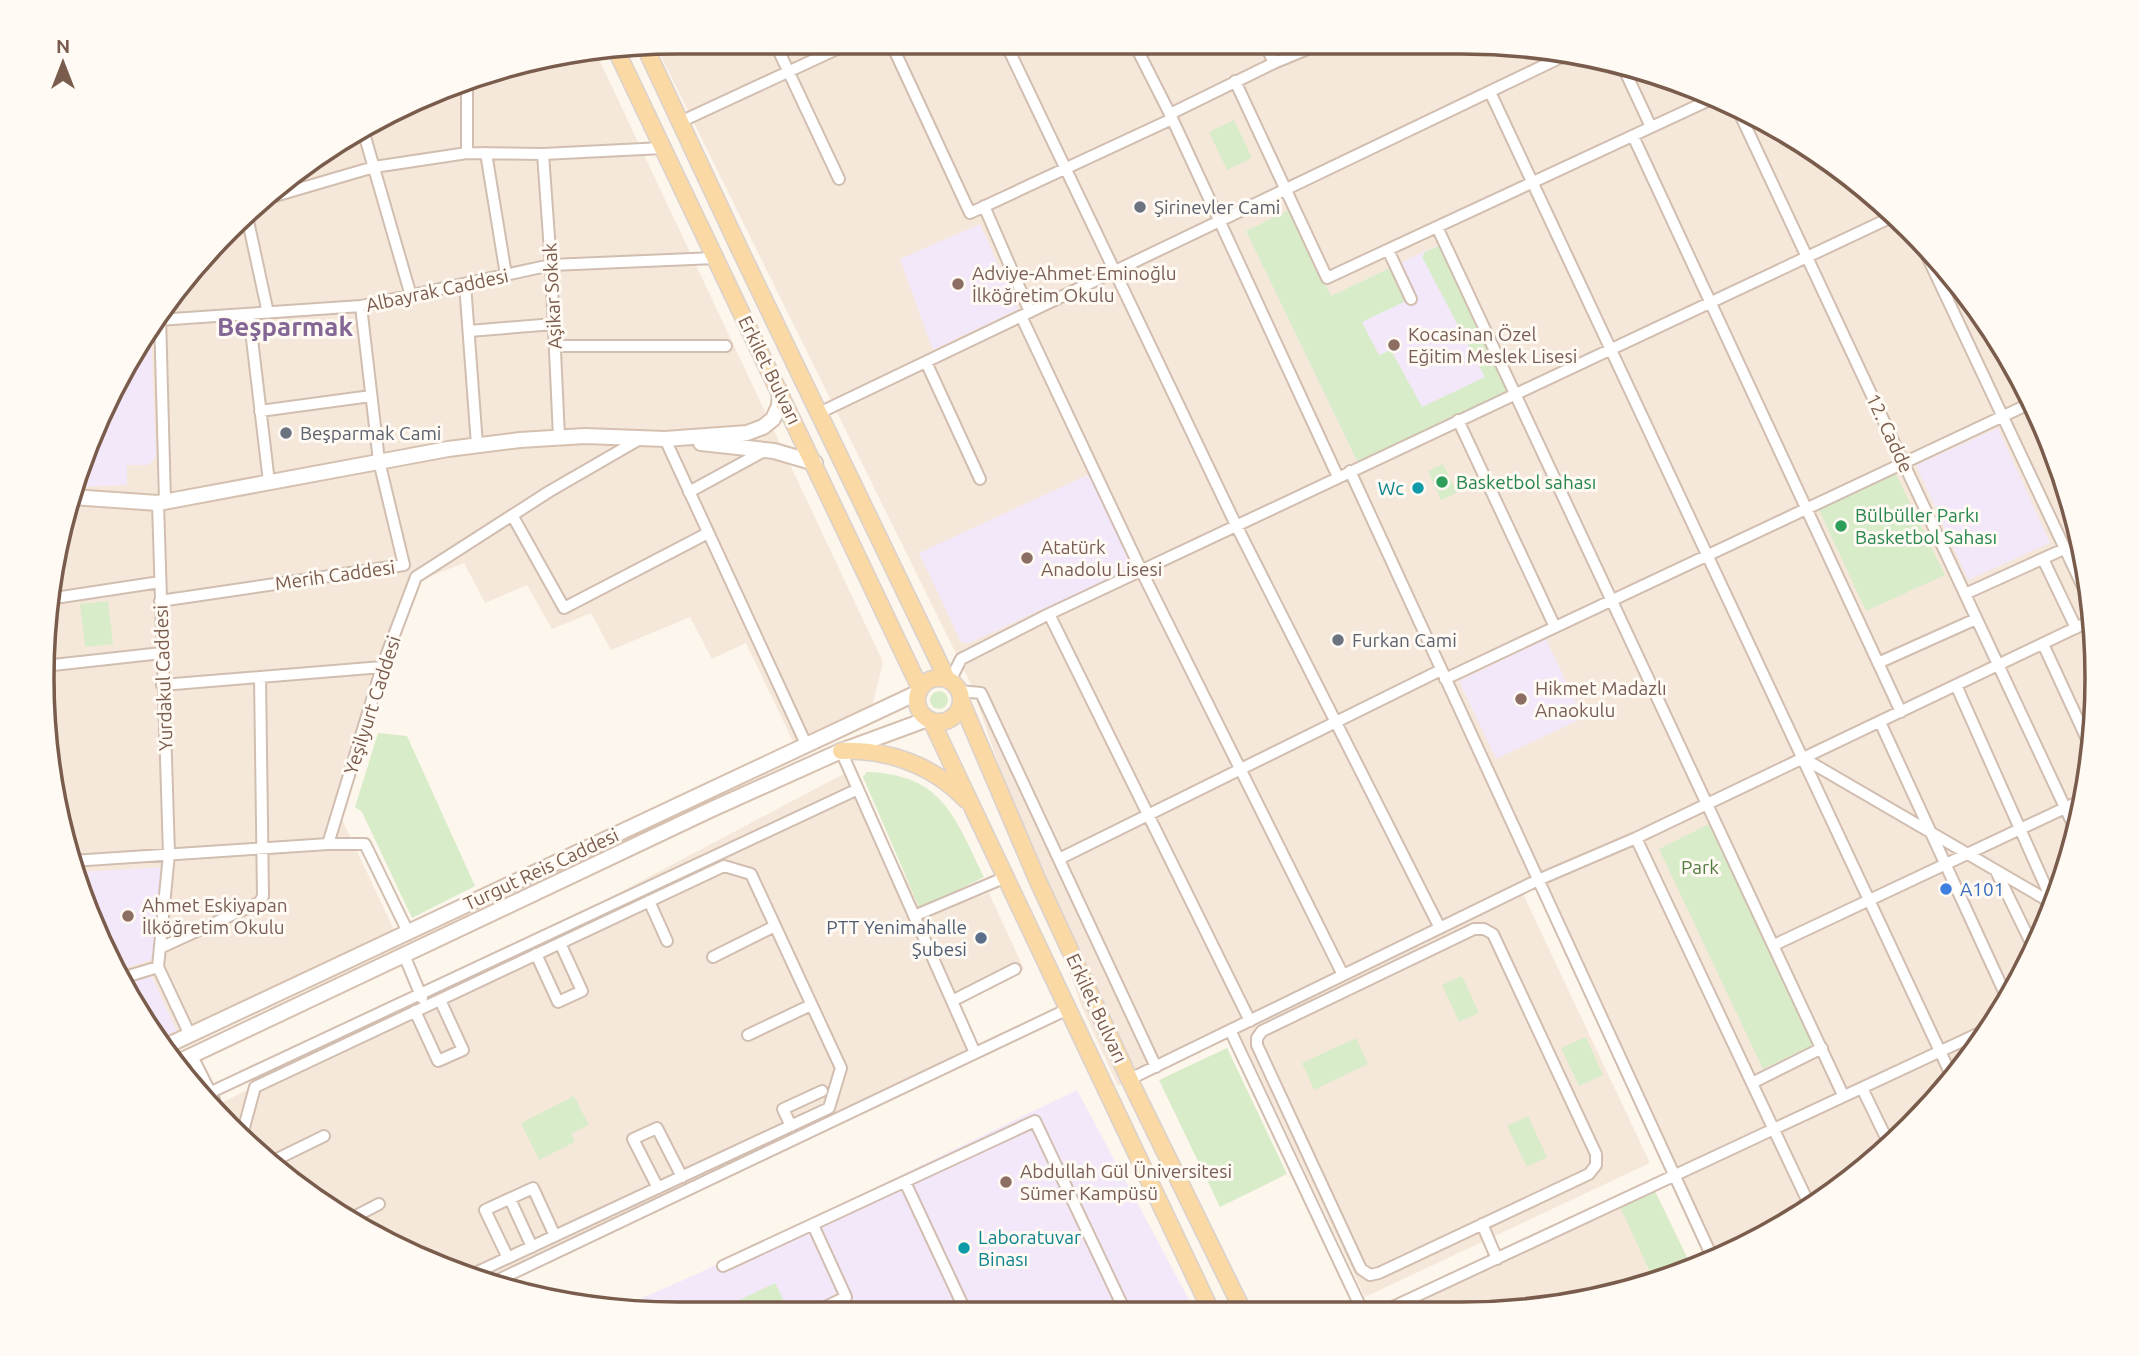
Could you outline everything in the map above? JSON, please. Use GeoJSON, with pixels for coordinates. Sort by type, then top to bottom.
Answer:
{"type":"FeatureCollection","features":[{"type":"Feature","properties":{"kind":"main road","name":"Erkilet Bulvarı"},"geometry":{"type":"LineString","coordinates":[[650,55],[819,413],[955,688],[1037,879],[1130,1079],[1239,1302]]}},
{"type":"Feature","properties":{"kind":"main road","name":"Erkilet Bulvarı"},"geometry":{"type":"LineString","coordinates":[[620,58],[815,463],[919,690]]}},
{"type":"Feature","properties":{"kind":"main road"},"geometry":{"type":"LineString","coordinates":[[930,679],[955,688],[958,711],[951,718],[941,722],[929,719],[918,705],[919,690],[930,679]]}},
{"type":"Feature","properties":{"kind":"main road","name":"Erkilet Bulvarı"},"geometry":{"type":"LineString","coordinates":[[929,719],[973,806],[1207,1302]]}},
{"type":"Feature","properties":{"kind":"main road"},"geometry":{"type":"LineString","coordinates":[[841,751],[870,751],[909,761],[950,785],[973,806]]}},
{"type":"Feature","properties":{"kind":"street"},"geometry":{"type":"LineString","coordinates":[[780,54],[839,179]]}},
{"type":"Feature","properties":{"kind":"street"},"geometry":{"type":"LineString","coordinates":[[680,122],[827,54]]}},
{"type":"Feature","properties":{"kind":"street"},"geometry":{"type":"LineString","coordinates":[[896,54],[970,213],[1171,117],[1235,81],[1296,54]]}},
{"type":"Feature","properties":{"kind":"street"},"geometry":{"type":"LineString","coordinates":[[1011,54],[1236,525],[1440,928]]}},
{"type":"Feature","properties":{"kind":"street"},"geometry":{"type":"LineString","coordinates":[[1140,54],[1338,477]]}},
{"type":"Feature","properties":{"kind":"street"},"geometry":{"type":"LineString","coordinates":[[1270,54],[1274,63]]}},
{"type":"Feature","properties":{"kind":"street"},"geometry":{"type":"LineString","coordinates":[[819,413],[1553,62]]}},
{"type":"Feature","properties":{"kind":"street"},"geometry":{"type":"LineString","coordinates":[[1628,78],[1651,127]]}},
{"type":"Feature","properties":{"kind":"street"},"geometry":{"type":"LineString","coordinates":[[1235,81],[1327,278],[1703,103]]}},
{"type":"Feature","properties":{"kind":"street"},"geometry":{"type":"LineString","coordinates":[[467,91],[467,153]]}},
{"type":"Feature","properties":{"kind":"street"},"geometry":{"type":"LineString","coordinates":[[1490,92],[1948,1068]]}},
{"type":"Feature","properties":{"kind":"street","name":"12. Cadde"},"geometry":{"type":"LineString","coordinates":[[1744,123],[2069,816]]}},
{"type":"Feature","properties":{"kind":"street"},"geometry":{"type":"LineString","coordinates":[[1633,136],[1901,712]]}},
{"type":"Feature","properties":{"kind":"street"},"geometry":{"type":"LineString","coordinates":[[365,138],[411,296]]}},
{"type":"Feature","properties":{"kind":"street"},"geometry":{"type":"LineString","coordinates":[[287,193],[374,167],[467,153],[543,154],[663,148]]}},
{"type":"Feature","properties":{"kind":"street"},"geometry":{"type":"LineString","coordinates":[[486,153],[506,275]]}},
{"type":"Feature","properties":{"kind":"street","name":"Aşikar Sokak"},"geometry":{"type":"LineString","coordinates":[[543,154],[559,437]]}},
{"type":"Feature","properties":{"kind":"street"},"geometry":{"type":"LineString","coordinates":[[985,206],[1026,314],[1141,570],[1343,975]]}},
{"type":"Feature","properties":{"kind":"street"},"geometry":{"type":"LineString","coordinates":[[1156,1067],[981,693],[955,688],[961,659],[1141,570],[1884,221]]}},
{"type":"Feature","properties":{"kind":"street"},"geometry":{"type":"LineString","coordinates":[[248,226],[268,313]]}},
{"type":"Feature","properties":{"kind":"street"},"geometry":{"type":"LineString","coordinates":[[1437,227],[1843,1096]]}},
{"type":"Feature","properties":{"kind":"street"},"geometry":{"type":"LineString","coordinates":[[1388,250],[1411,299]]}},
{"type":"Feature","properties":{"kind":"street","name":"Albayrak Caddesi"},"geometry":{"type":"LineString","coordinates":[[168,318],[361,306],[551,265],[715,258]]}},
{"type":"Feature","properties":{"kind":"street"},"geometry":{"type":"LineString","coordinates":[[1935,273],[2075,572]]}},
{"type":"Feature","properties":{"kind":"street"},"geometry":{"type":"LineString","coordinates":[[465,284],[477,445]]}},
{"type":"Feature","properties":{"kind":"street","name":"Merih Caddesi"},"geometry":{"type":"LineString","coordinates":[[160,601],[404,565],[379,461],[361,306]]}},
{"type":"Feature","properties":{"kind":"street"},"geometry":{"type":"LineString","coordinates":[[249,314],[269,482]]}},
{"type":"Feature","properties":{"kind":"street"},"geometry":{"type":"LineString","coordinates":[[469,331],[554,324]]}},
{"type":"Feature","properties":{"kind":"street","name":"Yurdakul Caddesi"},"geometry":{"type":"LineString","coordinates":[[158,967],[169,854],[160,601],[162,502],[159,331]]}},
{"type":"Feature","properties":{"kind":"street"},"geometry":{"type":"LineString","coordinates":[[555,346],[726,346]]}},
{"type":"Feature","properties":{"kind":"street"},"geometry":{"type":"LineString","coordinates":[[926,362],[980,479]]}},
{"type":"Feature","properties":{"kind":"street"},"geometry":{"type":"LineString","coordinates":[[665,439],[758,430],[768,424],[776,412],[780,391]]}},
{"type":"Feature","properties":{"kind":"street"},"geometry":{"type":"LineString","coordinates":[[260,411],[372,396]]}},
{"type":"Feature","properties":{"kind":"street"},"geometry":{"type":"LineString","coordinates":[[1059,859],[1335,722],[1612,601],[2022,407]]}},
{"type":"Feature","properties":{"kind":"street"},"geometry":{"type":"LineString","coordinates":[[1458,420],[1555,627]]}},
{"type":"Feature","properties":{"kind":"street"},"geometry":{"type":"LineString","coordinates":[[81,498],[162,502],[379,461],[477,445],[559,437],[665,439],[788,453],[815,463]]}},
{"type":"Feature","properties":{"kind":"street"},"geometry":{"type":"LineString","coordinates":[[404,565],[416,577],[512,515],[643,438]]}},
{"type":"Feature","properties":{"kind":"street"},"geometry":{"type":"LineString","coordinates":[[665,439],[806,744]]}},
{"type":"Feature","properties":{"kind":"street"},"geometry":{"type":"LineString","coordinates":[[690,492],[766,450]]}},
{"type":"Feature","properties":{"kind":"street"},"geometry":{"type":"LineString","coordinates":[[1350,471],[1709,1250]]}},
{"type":"Feature","properties":{"kind":"street"},"geometry":{"type":"LineString","coordinates":[[512,515],[564,608],[708,533]]}},
{"type":"Feature","properties":{"kind":"street"},"geometry":{"type":"LineString","coordinates":[[1965,594],[2064,549]]}},
{"type":"Feature","properties":{"kind":"street"},"geometry":{"type":"LineString","coordinates":[[2043,559],[2076,628]]}},
{"type":"Feature","properties":{"kind":"street","name":"Yeşilyurt Caddesi"},"geometry":{"type":"LineString","coordinates":[[328,844],[382,667],[416,577]]}},
{"type":"Feature","properties":{"kind":"street"},"geometry":{"type":"LineString","coordinates":[[60,597],[160,582]]}},
{"type":"Feature","properties":{"kind":"street"},"geometry":{"type":"LineString","coordinates":[[1049,614],[1250,1021]]}},
{"type":"Feature","properties":{"kind":"street"},"geometry":{"type":"LineString","coordinates":[[1878,663],[1976,618]]}},
{"type":"Feature","properties":{"kind":"street"},"geometry":{"type":"LineString","coordinates":[[1130,1079],[1538,880],[1636,838],[2082,625]]}},
{"type":"Feature","properties":{"kind":"street"},"geometry":{"type":"LineString","coordinates":[[2043,644],[2082,729]]}},
{"type":"Feature","properties":{"kind":"street"},"geometry":{"type":"LineString","coordinates":[[55,665],[162,653]]}},
{"type":"Feature","properties":{"kind":"street"},"geometry":{"type":"LineString","coordinates":[[162,685],[382,667]]}},
{"type":"Feature","properties":{"kind":"street"},"geometry":{"type":"LineString","coordinates":[[160,948],[260,902],[264,891],[264,848],[260,677]]}},
{"type":"Feature","properties":{"kind":"street"},"geometry":{"type":"LineString","coordinates":[[1956,685],[2047,891]]}},
{"type":"Feature","properties":{"kind":"street","name":"Turgut Reis Caddesi"},"geometry":{"type":"LineString","coordinates":[[172,1043],[919,690]]}},
{"type":"Feature","properties":{"kind":"street","name":"Turgut Reis Caddesi"},"geometry":{"type":"LineString","coordinates":[[184,1059],[841,751],[929,719]]}},
{"type":"Feature","properties":{"kind":"street"},"geometry":{"type":"LineString","coordinates":[[1880,722],[2002,988]]}},
{"type":"Feature","properties":{"kind":"street"},"geometry":{"type":"LineString","coordinates":[[841,751],[975,1053]]}},
{"type":"Feature","properties":{"kind":"street"},"geometry":{"type":"LineString","coordinates":[[1803,758],[2044,898]]}},
{"type":"Feature","properties":{"kind":"street"},"geometry":{"type":"LineString","coordinates":[[214,1094],[858,789]]}},
{"type":"Feature","properties":{"kind":"street"},"geometry":{"type":"LineString","coordinates":[[1774,945],[2072,805]]}},
{"type":"Feature","properties":{"kind":"street"},"geometry":{"type":"LineString","coordinates":[[1636,838],[1806,1198]]}},
{"type":"Feature","properties":{"kind":"street"},"geometry":{"type":"LineString","coordinates":[[82,860],[328,844],[365,844],[408,932]]}},
{"type":"Feature","properties":{"kind":"street"},"geometry":{"type":"LineString","coordinates":[[244,1126],[255,1087],[724,866],[751,874],[841,1068],[829,1108],[482,1270]]}},
{"type":"Feature","properties":{"kind":"street"},"geometry":{"type":"LineString","coordinates":[[1996,871],[2028,937]]}},
{"type":"Feature","properties":{"kind":"street"},"geometry":{"type":"LineString","coordinates":[[914,916],[1006,877]]}},
{"type":"Feature","properties":{"kind":"street"},"geometry":{"type":"LineString","coordinates":[[649,901],[667,941]]}},
{"type":"Feature","properties":{"kind":"street"},"geometry":{"type":"LineString","coordinates":[[713,957],[775,926]]}},
{"type":"Feature","properties":{"kind":"street"},"geometry":{"type":"LineString","coordinates":[[1481,928],[1493,934],[1597,1157],[1596,1165],[1589,1174],[1482,1224],[1376,1274],[1364,1272],[1257,1041],[1262,1031],[1481,928]]}},
{"type":"Feature","properties":{"kind":"street"},"geometry":{"type":"LineString","coordinates":[[536,954],[558,1002],[582,991],[560,943]]}},
{"type":"Feature","properties":{"kind":"street"},"geometry":{"type":"LineString","coordinates":[[404,955],[421,994],[421,1009],[438,1061],[463,1050],[440,1000]]}},
{"type":"Feature","properties":{"kind":"street"},"geometry":{"type":"LineString","coordinates":[[130,975],[158,967],[190,1035]]}},
{"type":"Feature","properties":{"kind":"street"},"geometry":{"type":"LineString","coordinates":[[952,1001],[1015,969]]}},
{"type":"Feature","properties":{"kind":"street"},"geometry":{"type":"LineString","coordinates":[[748,1035],[811,1005]]}},
{"type":"Feature","properties":{"kind":"street"},"geometry":{"type":"LineString","coordinates":[[505,1277],[1068,1009]]}},
{"type":"Feature","properties":{"kind":"street"},"geometry":{"type":"LineString","coordinates":[[1230,1030],[1358,1302]]}},
{"type":"Feature","properties":{"kind":"street"},"geometry":{"type":"LineString","coordinates":[[1404,1302],[1971,1038]]}},
{"type":"Feature","properties":{"kind":"street"},"geometry":{"type":"LineString","coordinates":[[1752,1083],[1822,1048]]}},
{"type":"Feature","properties":{"kind":"street"},"geometry":{"type":"LineString","coordinates":[[192,1056],[204,1083]]}},
{"type":"Feature","properties":{"kind":"street"},"geometry":{"type":"LineString","coordinates":[[1863,1088],[1885,1135]]}},
{"type":"Feature","properties":{"kind":"street"},"geometry":{"type":"LineString","coordinates":[[790,1126],[783,1110],[822,1091]]}},
{"type":"Feature","properties":{"kind":"street"},"geometry":{"type":"LineString","coordinates":[[723,1266],[1035,1121],[1121,1302]]}},
{"type":"Feature","properties":{"kind":"street"},"geometry":{"type":"LineString","coordinates":[[658,1188],[633,1139],[657,1128],[682,1177]]}},
{"type":"Feature","properties":{"kind":"street"},"geometry":{"type":"LineString","coordinates":[[280,1158],[324,1136]]}},
{"type":"Feature","properties":{"kind":"street"},"geometry":{"type":"LineString","coordinates":[[905,1182],[961,1302]]}},
{"type":"Feature","properties":{"kind":"street"},"geometry":{"type":"LineString","coordinates":[[508,1258],[485,1210],[533,1188],[555,1236]]}},
{"type":"Feature","properties":{"kind":"street"},"geometry":{"type":"LineString","coordinates":[[510,1199],[532,1247]]}},
{"type":"Feature","properties":{"kind":"street"},"geometry":{"type":"LineString","coordinates":[[360,1214],[379,1204]]}},
{"type":"Feature","properties":{"kind":"street"},"geometry":{"type":"LineString","coordinates":[[1482,1224],[1497,1259]]}},
{"type":"Feature","properties":{"kind":"street"},"geometry":{"type":"LineString","coordinates":[[813,1225],[846,1297],[836,1302]]}},
{"type":"Feature","properties":{"kind":"shaded area"},"geometry":{"type":"Polygon","coordinates":[[[1461,54],[1583,66],[1661,87],[1700,102],[1773,138],[1841,183],[1902,237],[1956,298],[1980,331],[2020,402],[2052,478],[2073,556],[2085,678],[2073,800],[2052,878],[2020,954],[1980,1025],[1956,1058],[1902,1119],[1841,1173],[1773,1218],[1710,1250],[1535,877],[1118,1086],[1081,1005],[971,684],[660,55],[1461,54]]]}},
{"type":"Feature","properties":{"kind":"shaded area"},"geometry":{"type":"Polygon","coordinates":[[[599,60],[883,662],[871,710],[799,754],[746,643],[712,659],[690,617],[611,650],[591,613],[552,629],[527,585],[485,603],[464,563],[408,585],[340,815],[396,934],[170,1040],[138,990],[102,917],[87,878],[66,800],[54,678],[66,556],[87,478],[102,439],[138,366],[183,298],[237,237],[267,209],[331,159],[402,119],[439,102],[517,76],[556,66],[599,60]]]}},
{"type":"Feature","properties":{"kind":"shaded area","name":"Kocasinan Özel Eğitim Meslek Lisesi"},"geometry":{"type":"Polygon","coordinates":[[[1289,210],[1331,296],[1440,244],[1511,393],[1359,465],[1246,231],[1289,210]]]}},
{"type":"Feature","properties":{"kind":"shaded area","name":"Adviye-Ahmet Eminoğlu İlköğretim Okulu"},"geometry":{"type":"Polygon","coordinates":[[[980,224],[1018,309],[933,350],[900,259],[980,224]]]}},
{"type":"Feature","properties":{"kind":"shaded area"},"geometry":{"type":"Polygon","coordinates":[[[151,344],[156,457],[149,465],[127,465],[127,485],[85,487],[119,402],[151,344]]]}},
{"type":"Feature","properties":{"kind":"shaded area"},"geometry":{"type":"Polygon","coordinates":[[[1998,428],[2050,543],[1968,580],[1916,465],[1998,428]]]}},
{"type":"Feature","properties":{"kind":"shaded area","name":"Atatürk Anadolu Lisesi"},"geometry":{"type":"Polygon","coordinates":[[[1094,472],[1134,567],[969,643],[961,642],[919,553],[1094,472]]]}},
{"type":"Feature","properties":{"kind":"shaded area","name":"Hikmet Madazlı Anaokulu"},"geometry":{"type":"Polygon","coordinates":[[[1546,639],[1583,718],[1496,759],[1459,681],[1546,639]]]}},
{"type":"Feature","properties":{"kind":"shaded area"},"geometry":{"type":"Polygon","coordinates":[[[849,771],[926,916],[989,893],[1024,969],[960,1002],[983,1056],[503,1276],[439,1254],[366,1218],[331,1197],[267,1147],[222,1103],[849,771]]]}},
{"type":"Feature","properties":{"kind":"shaded area","name":"Ahmet Eskiyapan İlköğretim Okulu"},"geometry":{"type":"Polygon","coordinates":[[[167,867],[151,960],[126,967],[102,917],[85,872],[167,867]]]}},
{"type":"Feature","properties":{"kind":"shaded area"},"geometry":{"type":"Polygon","coordinates":[[[1523,894],[1650,1163],[1365,1297],[1237,1029],[1523,894]]]}},
{"type":"Feature","properties":{"kind":"shaded area"},"geometry":{"type":"Polygon","coordinates":[[[150,973],[177,1031],[167,1036],[132,979],[150,973]]]}},
{"type":"Feature","properties":{"kind":"shaded area","name":"Abdullah Gül Üniversitesi Sümer Kampüsü"},"geometry":{"type":"Polygon","coordinates":[[[1077,1090],[1190,1302],[638,1300],[697,1274],[1077,1090]]]}},
{"type":"Feature","properties":{"kind":"shaded area"},"geometry":{"type":"Polygon","coordinates":[[[1653,1187],[1688,1259],[1661,1269],[1583,1290],[1502,1300],[1408,1302],[1653,1187]]]}},
{"type":"Feature","properties":{"kind":"green space"},"geometry":{"type":"Polygon","coordinates":[[[1234,120],[1252,158],[1227,170],[1209,132],[1234,120]]]}},
{"type":"Feature","properties":{"kind":"green space","name":"Kocasinan Özel Eğitim Meslek Lisesi"},"geometry":{"type":"Polygon","coordinates":[[[1289,210],[1331,296],[1390,268],[1406,301],[1362,322],[1379,355],[1391,350],[1422,407],[1485,377],[1422,257],[1425,252],[1440,245],[1511,393],[1359,465],[1246,231],[1289,210]]]}},
{"type":"Feature","properties":{"kind":"green space","name":"Basketbol sahası"},"geometry":{"type":"Polygon","coordinates":[[[1443,464],[1457,493],[1441,500],[1428,471],[1443,464]]]}},
{"type":"Feature","properties":{"kind":"green space"},"geometry":{"type":"Polygon","coordinates":[[[1896,474],[1945,575],[1866,611],[1819,510],[1896,474]]]}},
{"type":"Feature","properties":{"kind":"green space"},"geometry":{"type":"Polygon","coordinates":[[[108,601],[113,644],[85,647],[80,604],[108,601]]]}},
{"type":"Feature","properties":{"kind":"green space"},"geometry":{"type":"Polygon","coordinates":[[[935,691],[943,691],[948,700],[946,707],[935,709],[930,704],[930,696],[935,691]]]}},
{"type":"Feature","properties":{"kind":"green space"},"geometry":{"type":"Polygon","coordinates":[[[378,733],[407,736],[475,886],[412,918],[362,812],[355,807],[378,733]]]}},
{"type":"Feature","properties":{"kind":"green space"},"geometry":{"type":"Polygon","coordinates":[[[867,772],[913,781],[930,791],[954,818],[984,877],[920,909],[863,777],[867,772]]]}},
{"type":"Feature","properties":{"kind":"green space","name":"Park"},"geometry":{"type":"Polygon","coordinates":[[[1711,823],[1813,1045],[1763,1069],[1659,849],[1711,823]]]}},
{"type":"Feature","properties":{"kind":"green space"},"geometry":{"type":"Polygon","coordinates":[[[1462,976],[1479,1013],[1459,1022],[1442,985],[1462,976]]]}},
{"type":"Feature","properties":{"kind":"green space"},"geometry":{"type":"Polygon","coordinates":[[[1586,1037],[1603,1075],[1579,1086],[1561,1048],[1586,1037]]]}},
{"type":"Feature","properties":{"kind":"green space"},"geometry":{"type":"Polygon","coordinates":[[[1356,1038],[1368,1064],[1314,1090],[1302,1063],[1356,1038]]]}},
{"type":"Feature","properties":{"kind":"green space"},"geometry":{"type":"Polygon","coordinates":[[[1227,1048],[1287,1174],[1220,1207],[1159,1080],[1227,1048]]]}},
{"type":"Feature","properties":{"kind":"green space"},"geometry":{"type":"Polygon","coordinates":[[[574,1096],[589,1125],[571,1134],[575,1142],[539,1160],[521,1123],[574,1096]]]}},
{"type":"Feature","properties":{"kind":"green space"},"geometry":{"type":"Polygon","coordinates":[[[1528,1116],[1547,1157],[1527,1167],[1507,1126],[1528,1116]]]}},
{"type":"Feature","properties":{"kind":"green space"},"geometry":{"type":"Polygon","coordinates":[[[1653,1187],[1687,1259],[1650,1272],[1618,1203],[1653,1187]]]}},
{"type":"Feature","properties":{"kind":"green space"},"geometry":{"type":"Polygon","coordinates":[[[775,1283],[784,1302],[736,1302],[775,1283]]]}},
{"type":"Feature","properties":{"kind":"place","name":"Şirinevler Cami"},"geometry":{"type":"Point","coordinates":[1140,207]}},
{"type":"Feature","properties":{"kind":"place","name":"Adviye-Ahmet Eminoğlu İlköğretim Okulu"},"geometry":{"type":"Point","coordinates":[958,284]}},
{"type":"Feature","properties":{"kind":"place","name":"Kocasinan Özel Eğitim Meslek Lisesi"},"geometry":{"type":"Point","coordinates":[1394,345]}},
{"type":"Feature","properties":{"kind":"place","name":"Beşparmak Cami"},"geometry":{"type":"Point","coordinates":[286,433]}},
{"type":"Feature","properties":{"kind":"place","name":"Basketbol sahası"},"geometry":{"type":"Point","coordinates":[1442,482]}},
{"type":"Feature","properties":{"kind":"place","name":"Wc"},"geometry":{"type":"Point","coordinates":[1418,488]}},
{"type":"Feature","properties":{"kind":"place","name":"Bülbüller Parkı Basketbol Sahası"},"geometry":{"type":"Point","coordinates":[1841,526]}},
{"type":"Feature","properties":{"kind":"place","name":"Atatürk Anadolu Lisesi"},"geometry":{"type":"Point","coordinates":[1027,558]}},
{"type":"Feature","properties":{"kind":"place","name":"Furkan Cami"},"geometry":{"type":"Point","coordinates":[1338,640]}},
{"type":"Feature","properties":{"kind":"place","name":"Hikmet Madazlı Anaokulu"},"geometry":{"type":"Point","coordinates":[1521,699]}},
{"type":"Feature","properties":{"kind":"place","name":"A101"},"geometry":{"type":"Point","coordinates":[1946,889]}},
{"type":"Feature","properties":{"kind":"place","name":"Ahmet Eskiyapan İlköğretim Okulu"},"geometry":{"type":"Point","coordinates":[128,916]}},
{"type":"Feature","properties":{"kind":"place","name":"PTT Yenimahalle Şubesi"},"geometry":{"type":"Point","coordinates":[981,938]}},
{"type":"Feature","properties":{"kind":"place","name":"Abdullah Gül Üniversitesi Sümer Kampüsü"},"geometry":{"type":"Point","coordinates":[1006,1182]}},
{"type":"Feature","properties":{"kind":"place","name":"Laboratuvar Binası"},"geometry":{"type":"Point","coordinates":[964,1248]}},
{"type":"Feature","properties":{"kind":"district","name":"Beşparmak"},"geometry":{"type":"Point","coordinates":[285,326]}}]}
